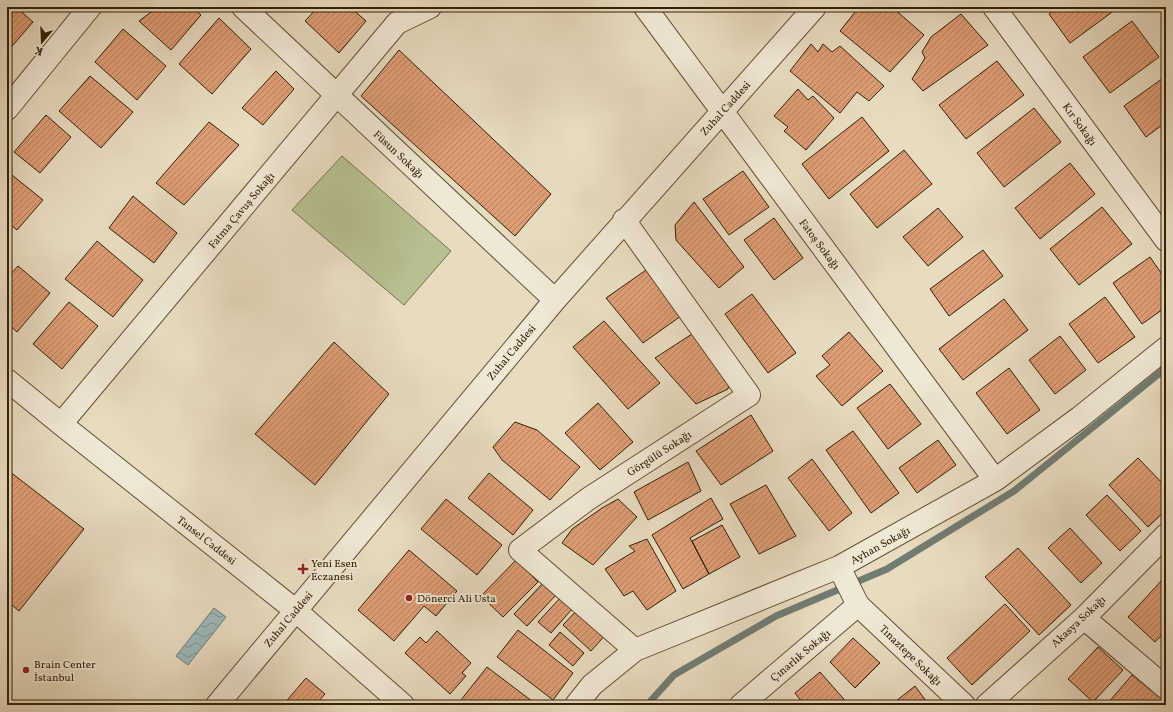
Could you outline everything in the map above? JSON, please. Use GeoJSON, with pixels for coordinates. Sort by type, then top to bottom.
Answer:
{"type":"FeatureCollection","features":[{"type":"Feature","properties":{"kind":"street"},"geometry":{"type":"LineString","coordinates":[[7,108],[90,7]]}},
{"type":"Feature","properties":{"kind":"street","name":"Füsun Sokağı"},"geometry":{"type":"LineString","coordinates":[[243,7],[555,300]]}},
{"type":"Feature","properties":{"kind":"street","name":"Fatma Çavuş Sokağı"},"geometry":{"type":"LineString","coordinates":[[61,424],[397,23],[430,7]]}},
{"type":"Feature","properties":{"kind":"street","name":"Fatoş Sokağı"},"geometry":{"type":"LineString","coordinates":[[645,7],[995,480]]}},
{"type":"Feature","properties":{"kind":"street","name":"Zuhal Caddesi"},"geometry":{"type":"LineString","coordinates":[[217,705],[555,300],[624,220],[815,7]]}},
{"type":"Feature","properties":{"kind":"street","name":"Kır Sokağı"},"geometry":{"type":"LineString","coordinates":[[994,7],[1166,240]]}},
{"type":"Feature","properties":{"kind":"street","name":"Görgülü Sokağı"},"geometry":{"type":"LineString","coordinates":[[624,220],[748,395],[588,500],[520,550],[635,650]]}},
{"type":"Feature","properties":{"kind":"street","name":"Ayhan Sokağı"},"geometry":{"type":"LineString","coordinates":[[576,705],[592,685],[635,650],[839,567],[995,480],[1079,418],[1166,348]]}},
{"type":"Feature","properties":{"kind":"street","name":"Tansel Caddesi"},"geometry":{"type":"LineString","coordinates":[[7,380],[295,610],[403,705]]}},
{"type":"Feature","properties":{"kind":"street","name":"Akasya Sokağı"},"geometry":{"type":"LineString","coordinates":[[987,705],[1084,618],[1166,535]]}},
{"type":"Feature","properties":{"kind":"street"},"geometry":{"type":"LineString","coordinates":[[839,567],[858,605]]}},
{"type":"Feature","properties":{"kind":"street","name":"Çınarlık Sokağı"},"geometry":{"type":"LineString","coordinates":[[741,705],[858,605]]}},
{"type":"Feature","properties":{"kind":"street","name":"Tınaztepe Sokağı"},"geometry":{"type":"LineString","coordinates":[[858,605],[964,705]]}},
{"type":"Feature","properties":{"kind":"street"},"geometry":{"type":"LineString","coordinates":[[1084,618],[1166,688]]}},
{"type":"Feature","properties":{"kind":"green space"},"geometry":{"type":"Polygon","coordinates":[[[342,156],[451,251],[404,305],[292,210],[342,156]]]}},
{"type":"Feature","properties":{"kind":"water"},"geometry":{"type":"Polygon","coordinates":[[[214,608],[226,617],[188,665],[176,656],[214,608]]]}},
{"type":"Feature","properties":{"kind":"building"},"geometry":{"type":"Polygon","coordinates":[[[7,7],[16,7],[33,22],[7,52],[7,7]]]}},
{"type":"Feature","properties":{"kind":"building"},"geometry":{"type":"Polygon","coordinates":[[[158,7],[192,7],[201,15],[171,50],[139,21],[158,7]]]}},
{"type":"Feature","properties":{"kind":"building"},"geometry":{"type":"Polygon","coordinates":[[[318,7],[350,7],[366,21],[339,53],[305,21],[318,7]]]}},
{"type":"Feature","properties":{"kind":"building"},"geometry":{"type":"Polygon","coordinates":[[[859,7],[892,7],[924,35],[890,72],[840,31],[859,7]]]}},
{"type":"Feature","properties":{"kind":"building"},"geometry":{"type":"Polygon","coordinates":[[[1058,7],[1119,7],[1070,43],[1049,14],[1058,7]]]}},
{"type":"Feature","properties":{"kind":"building"},"geometry":{"type":"Polygon","coordinates":[[[961,14],[988,45],[923,91],[912,79],[925,58],[922,52],[931,37],[961,14]]]}},
{"type":"Feature","properties":{"kind":"building"},"geometry":{"type":"Polygon","coordinates":[[[219,18],[251,49],[212,94],[179,64],[219,18]]]}},
{"type":"Feature","properties":{"kind":"building"},"geometry":{"type":"Polygon","coordinates":[[[1132,21],[1159,57],[1110,93],[1083,57],[1132,21]]]}},
{"type":"Feature","properties":{"kind":"building"},"geometry":{"type":"Polygon","coordinates":[[[123,29],[166,66],[137,100],[95,62],[123,29]]]}},
{"type":"Feature","properties":{"kind":"building"},"geometry":{"type":"Polygon","coordinates":[[[811,44],[818,52],[823,44],[832,52],[840,46],[884,86],[869,101],[857,92],[840,113],[790,71],[811,44]]]}},
{"type":"Feature","properties":{"kind":"building"},"geometry":{"type":"Polygon","coordinates":[[[399,50],[551,194],[515,236],[361,96],[399,50]]]}},
{"type":"Feature","properties":{"kind":"building"},"geometry":{"type":"Polygon","coordinates":[[[997,61],[1024,95],[966,139],[939,105],[997,61]]]}},
{"type":"Feature","properties":{"kind":"building"},"geometry":{"type":"Polygon","coordinates":[[[276,71],[294,89],[263,125],[242,108],[276,71]]]}},
{"type":"Feature","properties":{"kind":"building"},"geometry":{"type":"Polygon","coordinates":[[[90,76],[133,112],[101,148],[59,111],[90,76]]]}},
{"type":"Feature","properties":{"kind":"building"},"geometry":{"type":"Polygon","coordinates":[[[1166,76],[1166,122],[1146,137],[1124,106],[1166,76]]]}},
{"type":"Feature","properties":{"kind":"building"},"geometry":{"type":"Polygon","coordinates":[[[798,89],[808,100],[813,96],[834,118],[806,150],[784,131],[788,127],[774,116],[798,89]]]}},
{"type":"Feature","properties":{"kind":"building"},"geometry":{"type":"Polygon","coordinates":[[[1034,108],[1061,142],[1004,187],[977,153],[1034,108]]]}},
{"type":"Feature","properties":{"kind":"building"},"geometry":{"type":"Polygon","coordinates":[[[46,115],[71,137],[40,173],[14,152],[46,115]]]}},
{"type":"Feature","properties":{"kind":"building"},"geometry":{"type":"Polygon","coordinates":[[[862,117],[889,151],[829,199],[802,164],[862,117]]]}},
{"type":"Feature","properties":{"kind":"building"},"geometry":{"type":"Polygon","coordinates":[[[209,122],[239,145],[184,205],[156,183],[209,122]]]}},
{"type":"Feature","properties":{"kind":"building"},"geometry":{"type":"Polygon","coordinates":[[[904,150],[932,184],[877,228],[850,194],[904,150]]]}},
{"type":"Feature","properties":{"kind":"building"},"geometry":{"type":"Polygon","coordinates":[[[1070,163],[1095,194],[1040,239],[1015,208],[1070,163]]]}},
{"type":"Feature","properties":{"kind":"building"},"geometry":{"type":"Polygon","coordinates":[[[7,171],[43,200],[17,230],[7,222],[7,171]]]}},
{"type":"Feature","properties":{"kind":"building"},"geometry":{"type":"Polygon","coordinates":[[[743,171],[769,207],[729,235],[703,199],[743,171]]]}},
{"type":"Feature","properties":{"kind":"building"},"geometry":{"type":"Polygon","coordinates":[[[133,196],[177,233],[154,263],[109,228],[133,196]]]}},
{"type":"Feature","properties":{"kind":"building"},"geometry":{"type":"Polygon","coordinates":[[[694,202],[744,267],[719,288],[676,240],[675,225],[694,202]]]}},
{"type":"Feature","properties":{"kind":"building"},"geometry":{"type":"Polygon","coordinates":[[[1102,207],[1132,244],[1079,285],[1050,249],[1102,207]]]}},
{"type":"Feature","properties":{"kind":"building"},"geometry":{"type":"Polygon","coordinates":[[[938,208],[963,237],[928,266],[903,237],[938,208]]]}},
{"type":"Feature","properties":{"kind":"building"},"geometry":{"type":"Polygon","coordinates":[[[774,218],[803,258],[774,280],[744,240],[774,218]]]}},
{"type":"Feature","properties":{"kind":"building"},"geometry":{"type":"Polygon","coordinates":[[[97,241],[143,280],[113,317],[65,279],[97,241]]]}},
{"type":"Feature","properties":{"kind":"building"},"geometry":{"type":"Polygon","coordinates":[[[983,250],[1003,276],[949,316],[930,289],[983,250]]]}},
{"type":"Feature","properties":{"kind":"building"},"geometry":{"type":"Polygon","coordinates":[[[1150,257],[1166,280],[1166,307],[1142,324],[1113,283],[1150,257]]]}},
{"type":"Feature","properties":{"kind":"building"},"geometry":{"type":"Polygon","coordinates":[[[18,266],[50,293],[17,332],[7,323],[7,278],[18,266]]]}},
{"type":"Feature","properties":{"kind":"building"},"geometry":{"type":"Polygon","coordinates":[[[646,270],[681,316],[643,343],[606,298],[646,270]]]}},
{"type":"Feature","properties":{"kind":"building"},"geometry":{"type":"Polygon","coordinates":[[[752,294],[796,353],[768,373],[725,314],[752,294]]]}},
{"type":"Feature","properties":{"kind":"building"},"geometry":{"type":"Polygon","coordinates":[[[1105,297],[1135,337],[1098,363],[1069,324],[1105,297]]]}},
{"type":"Feature","properties":{"kind":"building"},"geometry":{"type":"Polygon","coordinates":[[[1004,299],[1028,330],[963,380],[939,349],[1004,299]]]}},
{"type":"Feature","properties":{"kind":"building"},"geometry":{"type":"Polygon","coordinates":[[[69,302],[98,326],[62,369],[33,344],[69,302]]]}},
{"type":"Feature","properties":{"kind":"building"},"geometry":{"type":"Polygon","coordinates":[[[604,321],[660,383],[628,409],[573,347],[604,321]]]}},
{"type":"Feature","properties":{"kind":"building"},"geometry":{"type":"Polygon","coordinates":[[[849,332],[883,371],[842,406],[816,376],[830,365],[822,356],[849,332]]]}},
{"type":"Feature","properties":{"kind":"building"},"geometry":{"type":"Polygon","coordinates":[[[692,334],[729,383],[728,389],[696,404],[655,358],[692,334]]]}},
{"type":"Feature","properties":{"kind":"building"},"geometry":{"type":"Polygon","coordinates":[[[1060,336],[1086,370],[1055,394],[1029,360],[1060,336]]]}},
{"type":"Feature","properties":{"kind":"building"},"geometry":{"type":"Polygon","coordinates":[[[334,342],[389,394],[315,485],[255,434],[334,342]]]}},
{"type":"Feature","properties":{"kind":"building"},"geometry":{"type":"Polygon","coordinates":[[[1009,368],[1040,410],[1007,434],[976,393],[1009,368]]]}},
{"type":"Feature","properties":{"kind":"building"},"geometry":{"type":"Polygon","coordinates":[[[890,384],[921,424],[888,449],[857,408],[890,384]]]}},
{"type":"Feature","properties":{"kind":"building"},"geometry":{"type":"Polygon","coordinates":[[[598,403],[633,442],[600,470],[565,433],[598,403]]]}},
{"type":"Feature","properties":{"kind":"building"},"geometry":{"type":"Polygon","coordinates":[[[751,415],[773,451],[721,485],[696,451],[751,415]]]}},
{"type":"Feature","properties":{"kind":"building"},"geometry":{"type":"Polygon","coordinates":[[[515,422],[537,430],[580,467],[550,500],[502,460],[493,447],[515,422]]]}},
{"type":"Feature","properties":{"kind":"building"},"geometry":{"type":"Polygon","coordinates":[[[853,431],[899,493],[871,513],[826,450],[853,431]]]}},
{"type":"Feature","properties":{"kind":"building"},"geometry":{"type":"Polygon","coordinates":[[[938,440],[956,465],[917,493],[899,468],[938,440]]]}},
{"type":"Feature","properties":{"kind":"building"},"geometry":{"type":"Polygon","coordinates":[[[1138,458],[1166,487],[1166,510],[1148,527],[1109,485],[1138,458]]]}},
{"type":"Feature","properties":{"kind":"building"},"geometry":{"type":"Polygon","coordinates":[[[812,459],[852,513],[829,531],[788,478],[812,459]]]}},
{"type":"Feature","properties":{"kind":"building"},"geometry":{"type":"Polygon","coordinates":[[[688,462],[701,491],[648,520],[634,492],[688,462]]]}},
{"type":"Feature","properties":{"kind":"building"},"geometry":{"type":"Polygon","coordinates":[[[9,471],[84,529],[19,611],[7,601],[7,474],[9,471]]]}},
{"type":"Feature","properties":{"kind":"building"},"geometry":{"type":"Polygon","coordinates":[[[489,473],[533,510],[513,535],[468,498],[489,473]]]}},
{"type":"Feature","properties":{"kind":"building"},"geometry":{"type":"Polygon","coordinates":[[[766,485],[796,536],[759,554],[730,504],[766,485]]]}},
{"type":"Feature","properties":{"kind":"building"},"geometry":{"type":"Polygon","coordinates":[[[1107,495],[1141,531],[1120,551],[1086,515],[1107,495]]]}},
{"type":"Feature","properties":{"kind":"building"},"geometry":{"type":"Polygon","coordinates":[[[711,498],[723,519],[690,538],[709,574],[683,589],[652,535],[711,498]]]}},
{"type":"Feature","properties":{"kind":"building"},"geometry":{"type":"Polygon","coordinates":[[[446,499],[502,545],[477,575],[421,529],[446,499]]]}},
{"type":"Feature","properties":{"kind":"building"},"geometry":{"type":"Polygon","coordinates":[[[618,499],[637,517],[593,565],[562,543],[572,529],[602,508],[618,499]]]}},
{"type":"Feature","properties":{"kind":"building"},"geometry":{"type":"Polygon","coordinates":[[[722,525],[740,557],[709,574],[692,541],[722,525]]]}},
{"type":"Feature","properties":{"kind":"building"},"geometry":{"type":"Polygon","coordinates":[[[1070,528],[1102,563],[1081,583],[1048,548],[1070,528]]]}},
{"type":"Feature","properties":{"kind":"building"},"geometry":{"type":"Polygon","coordinates":[[[647,539],[676,591],[647,610],[633,591],[624,596],[605,569],[635,551],[629,546],[647,539]]]}},
{"type":"Feature","properties":{"kind":"building"},"geometry":{"type":"Polygon","coordinates":[[[1018,548],[1071,605],[1039,635],[985,577],[1018,548]]]}},
{"type":"Feature","properties":{"kind":"building","name":"Dönerci Ali Usta"},"geometry":{"type":"Polygon","coordinates":[[[409,550],[457,591],[436,616],[424,606],[394,641],[358,610],[409,550]]]}},
{"type":"Feature","properties":{"kind":"building"},"geometry":{"type":"Polygon","coordinates":[[[516,560],[538,582],[503,617],[481,596],[516,560]]]}},
{"type":"Feature","properties":{"kind":"building"},"geometry":{"type":"Polygon","coordinates":[[[1163,579],[1166,582],[1166,631],[1155,642],[1128,617],[1163,579]]]}},
{"type":"Feature","properties":{"kind":"building"},"geometry":{"type":"Polygon","coordinates":[[[543,583],[556,595],[527,626],[514,614],[543,583]]]}},
{"type":"Feature","properties":{"kind":"building"},"geometry":{"type":"Polygon","coordinates":[[[561,597],[573,608],[551,633],[538,622],[561,597]]]}},
{"type":"Feature","properties":{"kind":"building"},"geometry":{"type":"Polygon","coordinates":[[[1005,604],[1030,631],[972,685],[947,658],[1005,604]]]}},
{"type":"Feature","properties":{"kind":"building"},"geometry":{"type":"Polygon","coordinates":[[[580,607],[608,632],[591,651],[563,625],[580,607]]]}},
{"type":"Feature","properties":{"kind":"building"},"geometry":{"type":"Polygon","coordinates":[[[518,630],[573,673],[553,700],[497,657],[518,630]]]}},
{"type":"Feature","properties":{"kind":"building"},"geometry":{"type":"Polygon","coordinates":[[[437,631],[471,663],[462,673],[466,676],[450,694],[405,653],[420,637],[426,643],[437,631]]]}},
{"type":"Feature","properties":{"kind":"building"},"geometry":{"type":"Polygon","coordinates":[[[560,632],[584,653],[573,666],[549,645],[560,632]]]}},
{"type":"Feature","properties":{"kind":"building"},"geometry":{"type":"Polygon","coordinates":[[[853,638],[880,663],[855,688],[830,662],[853,638]]]}},
{"type":"Feature","properties":{"kind":"building"},"geometry":{"type":"Polygon","coordinates":[[[1098,647],[1123,670],[1093,702],[1068,679],[1098,647]]]}},
{"type":"Feature","properties":{"kind":"building"},"geometry":{"type":"Polygon","coordinates":[[[487,667],[537,705],[457,705],[487,667]]]}},
{"type":"Feature","properties":{"kind":"building"},"geometry":{"type":"Polygon","coordinates":[[[820,672],[849,705],[804,705],[795,693],[820,672]]]}},
{"type":"Feature","properties":{"kind":"building"},"geometry":{"type":"Polygon","coordinates":[[[1132,675],[1166,702],[1163,705],[1107,704],[1132,675]]]}},
{"type":"Feature","properties":{"kind":"building"},"geometry":{"type":"Polygon","coordinates":[[[306,678],[325,694],[316,704],[318,705],[283,705],[306,678]]]}},
{"type":"Feature","properties":{"kind":"building"},"geometry":{"type":"Polygon","coordinates":[[[915,686],[929,705],[891,705],[915,686]]]}},
{"type":"Feature","properties":{"kind":"waterway"},"geometry":{"type":"LineString","coordinates":[[647,705],[674,675],[776,616],[887,569],[1014,491],[1166,368]]}},
{"type":"Feature","properties":{"kind":"place","name":"Yeni Esen Eczanesi"},"geometry":{"type":"Point","coordinates":[303,569]}},
{"type":"Feature","properties":{"kind":"place","name":"Dönerci Ali Usta"},"geometry":{"type":"Point","coordinates":[409,598]}},
{"type":"Feature","properties":{"kind":"place","name":"Brain Center İstanbul"},"geometry":{"type":"Point","coordinates":[26,670]}}]}
